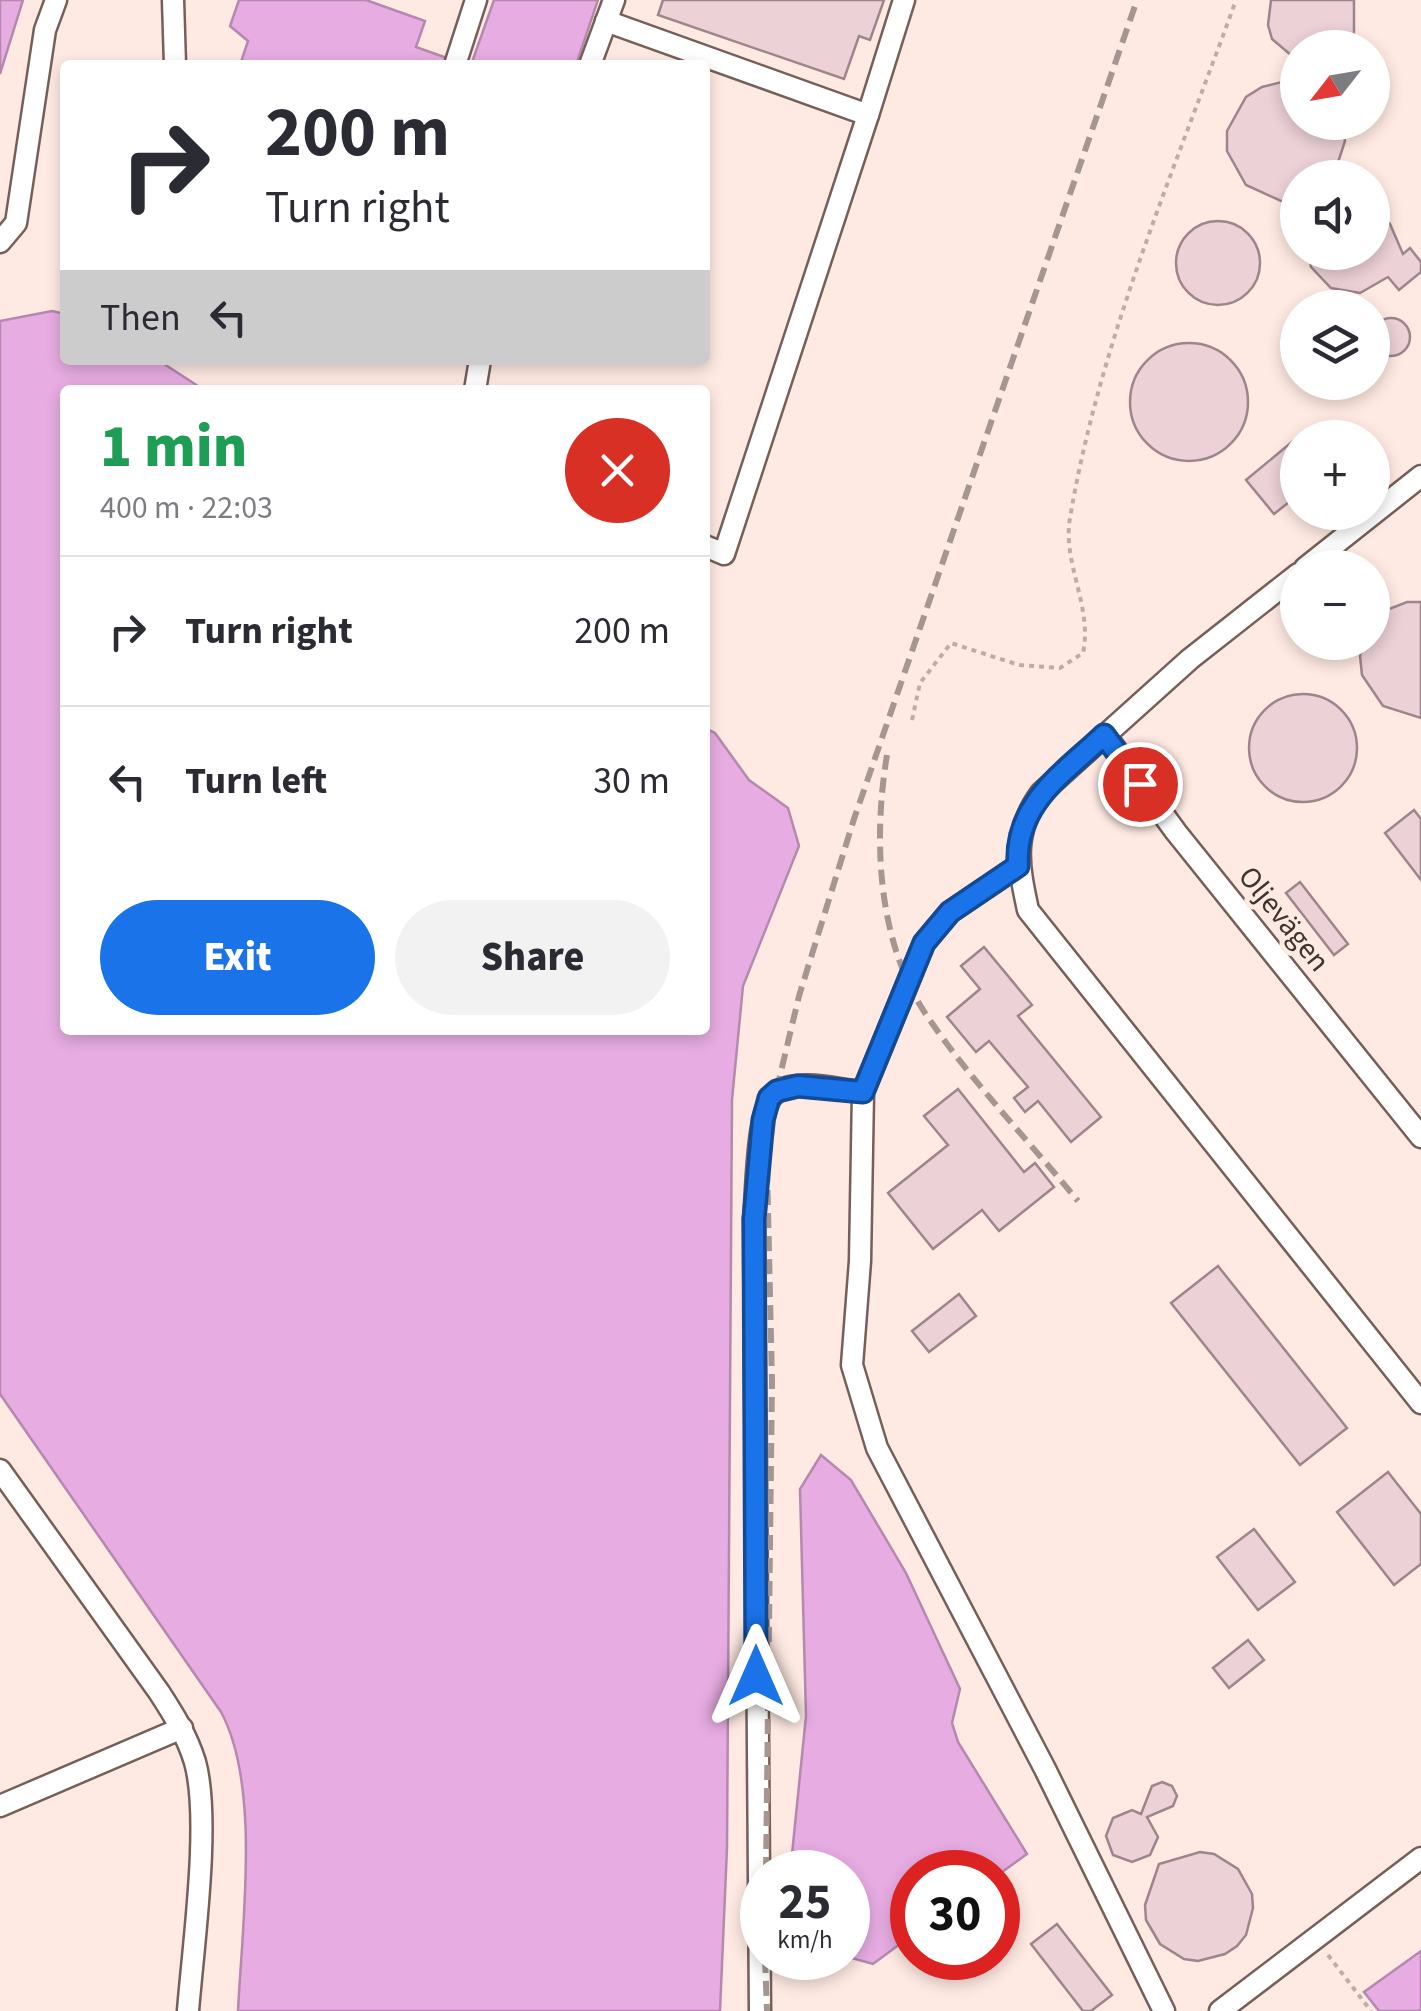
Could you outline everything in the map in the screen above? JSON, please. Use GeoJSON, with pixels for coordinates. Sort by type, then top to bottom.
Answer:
{"type":"FeatureCollection","features":[{"type":"Feature","properties":{"kind":"street"},"geometry":{"type":"LineString","coordinates":[[0,242],[16,223],[46,30],[56,0]]}},
{"type":"Feature","properties":{"kind":"street"},"geometry":{"type":"LineString","coordinates":[[173,0],[175,60]]}},
{"type":"Feature","properties":{"kind":"street"},"geometry":{"type":"LineString","coordinates":[[457,60],[476,0]]}},
{"type":"Feature","properties":{"kind":"street"},"geometry":{"type":"LineString","coordinates":[[592,60],[614,0]]}},
{"type":"Feature","properties":{"kind":"street"},"geometry":{"type":"LineString","coordinates":[[710,548],[724,554],[904,0]]}},
{"type":"Feature","properties":{"kind":"street"},"geometry":{"type":"LineString","coordinates":[[606,22],[868,115]]}},
{"type":"Feature","properties":{"kind":"street"},"geometry":{"type":"LineString","coordinates":[[1328,550],[1421,476]]}},
{"type":"Feature","properties":{"kind":"street"},"geometry":{"type":"LineString","coordinates":[[1280,588],[1190,658],[1041,793],[1026,814],[1017,842],[1018,866],[1028,910],[1421,1404]]}},
{"type":"Feature","properties":{"kind":"street","name":"Oljevägen"},"geometry":{"type":"LineString","coordinates":[[1104,735],[1176,832],[1421,1137]]}},
{"type":"Feature","properties":{"kind":"street"},"geometry":{"type":"LineString","coordinates":[[1018,866],[950,912],[924,943],[863,1092],[860,1261],[852,1366],[865,1415],[1164,2011]]}},
{"type":"Feature","properties":{"kind":"street"},"geometry":{"type":"LineString","coordinates":[[760,2011],[756,1943],[754,1219],[763,1120],[769,1098],[777,1091],[798,1086],[863,1092]]}},
{"type":"Feature","properties":{"kind":"street"},"geometry":{"type":"LineString","coordinates":[[0,1470],[182,1728],[196,1764],[200,1814],[188,2011]]}},
{"type":"Feature","properties":{"kind":"street"},"geometry":{"type":"LineString","coordinates":[[0,1806],[182,1728]]}},
{"type":"Feature","properties":{"kind":"street"},"geometry":{"type":"LineString","coordinates":[[1220,2011],[1421,1858]]}},
{"type":"Feature","properties":{"kind":"path"},"geometry":{"type":"LineString","coordinates":[[912,720],[920,683],[951,643],[1019,665],[1060,668],[1083,653],[1089,627],[1069,524],[1086,444],[1125,305],[1236,0]]}},
{"type":"Feature","properties":{"kind":"path"},"geometry":{"type":"LineString","coordinates":[[1315,1939],[1370,2011]]}},
{"type":"Feature","properties":{"kind":"shaded area"},"geometry":{"type":"Polygon","coordinates":[[[0,0],[23,0],[0,74],[0,0]]]}},
{"type":"Feature","properties":{"kind":"shaded area"},"geometry":{"type":"Polygon","coordinates":[[[239,0],[366,0],[425,21],[416,47],[447,58],[242,60],[248,41],[230,26],[239,0]]]}},
{"type":"Feature","properties":{"kind":"shaded area"},"geometry":{"type":"Polygon","coordinates":[[[494,0],[598,0],[578,60],[473,60],[494,0]]]}},
{"type":"Feature","properties":{"kind":"shaded area"},"geometry":{"type":"Polygon","coordinates":[[[60,313],[60,365],[166,365],[196,385],[60,385],[60,1035],[710,1035],[710,730],[749,780],[788,808],[799,846],[743,986],[732,1100],[727,1848],[720,2011],[238,2011],[246,1857],[241,1778],[233,1743],[221,1712],[0,1394],[0,321],[60,313]]]}},
{"type":"Feature","properties":{"kind":"shaded area"},"geometry":{"type":"Polygon","coordinates":[[[821,1455],[851,1480],[906,1573],[960,1689],[952,1723],[958,1742],[1027,1854],[1020,1859],[1020,1850],[890,1850],[890,1951],[873,1964],[870,1850],[792,1850],[806,1716],[800,1489],[821,1455]]]}},
{"type":"Feature","properties":{"kind":"shaded area"},"geometry":{"type":"Polygon","coordinates":[[[1421,1951],[1421,2011],[1379,2011],[1364,1992],[1421,1951]]]}},
{"type":"Feature","properties":{"kind":"building"},"geometry":{"type":"Polygon","coordinates":[[[663,0],[884,0],[870,40],[859,36],[844,79],[658,15],[663,0]]]}},
{"type":"Feature","properties":{"kind":"building"},"geometry":{"type":"Polygon","coordinates":[[[1271,0],[1354,0],[1354,30],[1280,30],[1280,46],[1272,39],[1268,25],[1271,0]]]}},
{"type":"Feature","properties":{"kind":"building"},"geometry":{"type":"Polygon","coordinates":[[[1280,82],[1280,140],[1345,140],[1339,160],[1280,160],[1280,201],[1246,185],[1227,151],[1227,131],[1246,97],[1280,82]]]}},
{"type":"Feature","properties":{"kind":"building"},"geometry":{"type":"Polygon","coordinates":[[[1218,221],[1241,228],[1253,240],[1260,263],[1253,286],[1241,298],[1218,305],[1195,298],[1183,286],[1176,263],[1183,240],[1195,228],[1218,221]]]}},
{"type":"Feature","properties":{"kind":"building"},"geometry":{"type":"Polygon","coordinates":[[[1390,224],[1403,254],[1410,248],[1421,262],[1421,272],[1399,290],[1388,277],[1365,290],[1331,288],[1314,270],[1390,270],[1390,224]]]}},
{"type":"Feature","properties":{"kind":"building"},"geometry":{"type":"Polygon","coordinates":[[[1390,318],[1405,323],[1409,330],[1405,351],[1390,356],[1390,318]]]}},
{"type":"Feature","properties":{"kind":"building"},"geometry":{"type":"Polygon","coordinates":[[[1189,343],[1212,347],[1231,360],[1244,379],[1248,402],[1244,425],[1231,444],[1212,457],[1189,461],[1166,457],[1147,444],[1134,425],[1130,402],[1134,379],[1147,360],[1166,347],[1189,343]]]}},
{"type":"Feature","properties":{"kind":"building"},"geometry":{"type":"Polygon","coordinates":[[[1280,452],[1280,509],[1274,514],[1246,480],[1280,452]]]}},
{"type":"Feature","properties":{"kind":"building"},"geometry":{"type":"Polygon","coordinates":[[[1421,602],[1421,718],[1383,706],[1362,675],[1360,660],[1390,660],[1390,609],[1421,602]]]}},
{"type":"Feature","properties":{"kind":"building"},"geometry":{"type":"Polygon","coordinates":[[[1303,694],[1324,698],[1341,710],[1353,727],[1357,748],[1353,769],[1341,786],[1324,798],[1303,802],[1282,798],[1265,786],[1253,769],[1249,748],[1253,727],[1265,710],[1282,698],[1303,694]]]}},
{"type":"Feature","properties":{"kind":"building"},"geometry":{"type":"Polygon","coordinates":[[[1414,810],[1421,819],[1421,880],[1385,833],[1414,810]]]}},
{"type":"Feature","properties":{"kind":"building"},"geometry":{"type":"Polygon","coordinates":[[[1300,882],[1348,944],[1334,955],[1286,893],[1300,882]]]}},
{"type":"Feature","properties":{"kind":"building"},"geometry":{"type":"Polygon","coordinates":[[[984,947],[1032,1005],[1018,1016],[1101,1117],[1071,1142],[1038,1101],[1025,1112],[1014,1098],[1028,1087],[989,1041],[976,1052],[947,1017],[980,989],[961,966],[984,947]]]}},
{"type":"Feature","properties":{"kind":"building"},"geometry":{"type":"Polygon","coordinates":[[[958,1089],[1024,1172],[1035,1163],[1054,1187],[999,1231],[982,1210],[933,1249],[888,1193],[948,1145],[924,1116],[958,1089]]]}},
{"type":"Feature","properties":{"kind":"building"},"geometry":{"type":"Polygon","coordinates":[[[1218,1266],[1347,1428],[1300,1465],[1171,1303],[1218,1266]]]}},
{"type":"Feature","properties":{"kind":"building"},"geometry":{"type":"Polygon","coordinates":[[[959,1294],[976,1316],[929,1352],[912,1331],[959,1294]]]}},
{"type":"Feature","properties":{"kind":"building"},"geometry":{"type":"Polygon","coordinates":[[[1388,1472],[1421,1514],[1421,1564],[1394,1585],[1337,1512],[1388,1472]]]}},
{"type":"Feature","properties":{"kind":"building"},"geometry":{"type":"Polygon","coordinates":[[[1254,1529],[1295,1582],[1258,1610],[1217,1557],[1254,1529]]]}},
{"type":"Feature","properties":{"kind":"building"},"geometry":{"type":"Polygon","coordinates":[[[1248,1640],[1264,1660],[1229,1688],[1213,1668],[1248,1640]]]}},
{"type":"Feature","properties":{"kind":"building"},"geometry":{"type":"Polygon","coordinates":[[[1162,1782],[1172,1786],[1177,1796],[1173,1806],[1147,1817],[1158,1837],[1150,1855],[1132,1862],[1113,1855],[1106,1836],[1113,1818],[1132,1810],[1141,1814],[1152,1786],[1162,1782]]]}},
{"type":"Feature","properties":{"kind":"building"},"geometry":{"type":"Polygon","coordinates":[[[1200,1852],[1214,1854],[1238,1869],[1252,1894],[1253,1908],[1246,1935],[1237,1946],[1225,1954],[1198,1961],[1184,1959],[1160,1944],[1146,1920],[1145,1905],[1159,1864],[1200,1852]]]}},
{"type":"Feature","properties":{"kind":"building"},"geometry":{"type":"Polygon","coordinates":[[[1057,1924],[1112,1995],[1091,2011],[1083,2011],[1031,1944],[1057,1924]]]}},
{"type":"Feature","properties":{"kind":"railway"},"geometry":{"type":"LineString","coordinates":[[766,1850],[772,1381],[767,1167],[778,1084],[799,996],[854,819],[1137,0]]}},
{"type":"Feature","properties":{"kind":"railway"},"geometry":{"type":"LineString","coordinates":[[887,755],[880,821],[883,889],[898,956],[910,987],[962,1064],[1078,1201]]}},
{"type":"Feature","properties":{"kind":"railway"},"geometry":{"type":"LineString","coordinates":[[766,1980],[767,2011]]}},
{"type":"Feature","properties":{"kind":"route"},"geometry":{"type":"LineString","coordinates":[[756,1676],[754,1219],[763,1120],[769,1098],[777,1091],[798,1086],[863,1092],[908,974],[924,943],[950,912],[1018,866],[1017,842],[1026,814],[1041,793],[1104,735],[1140,784]]}}]}
